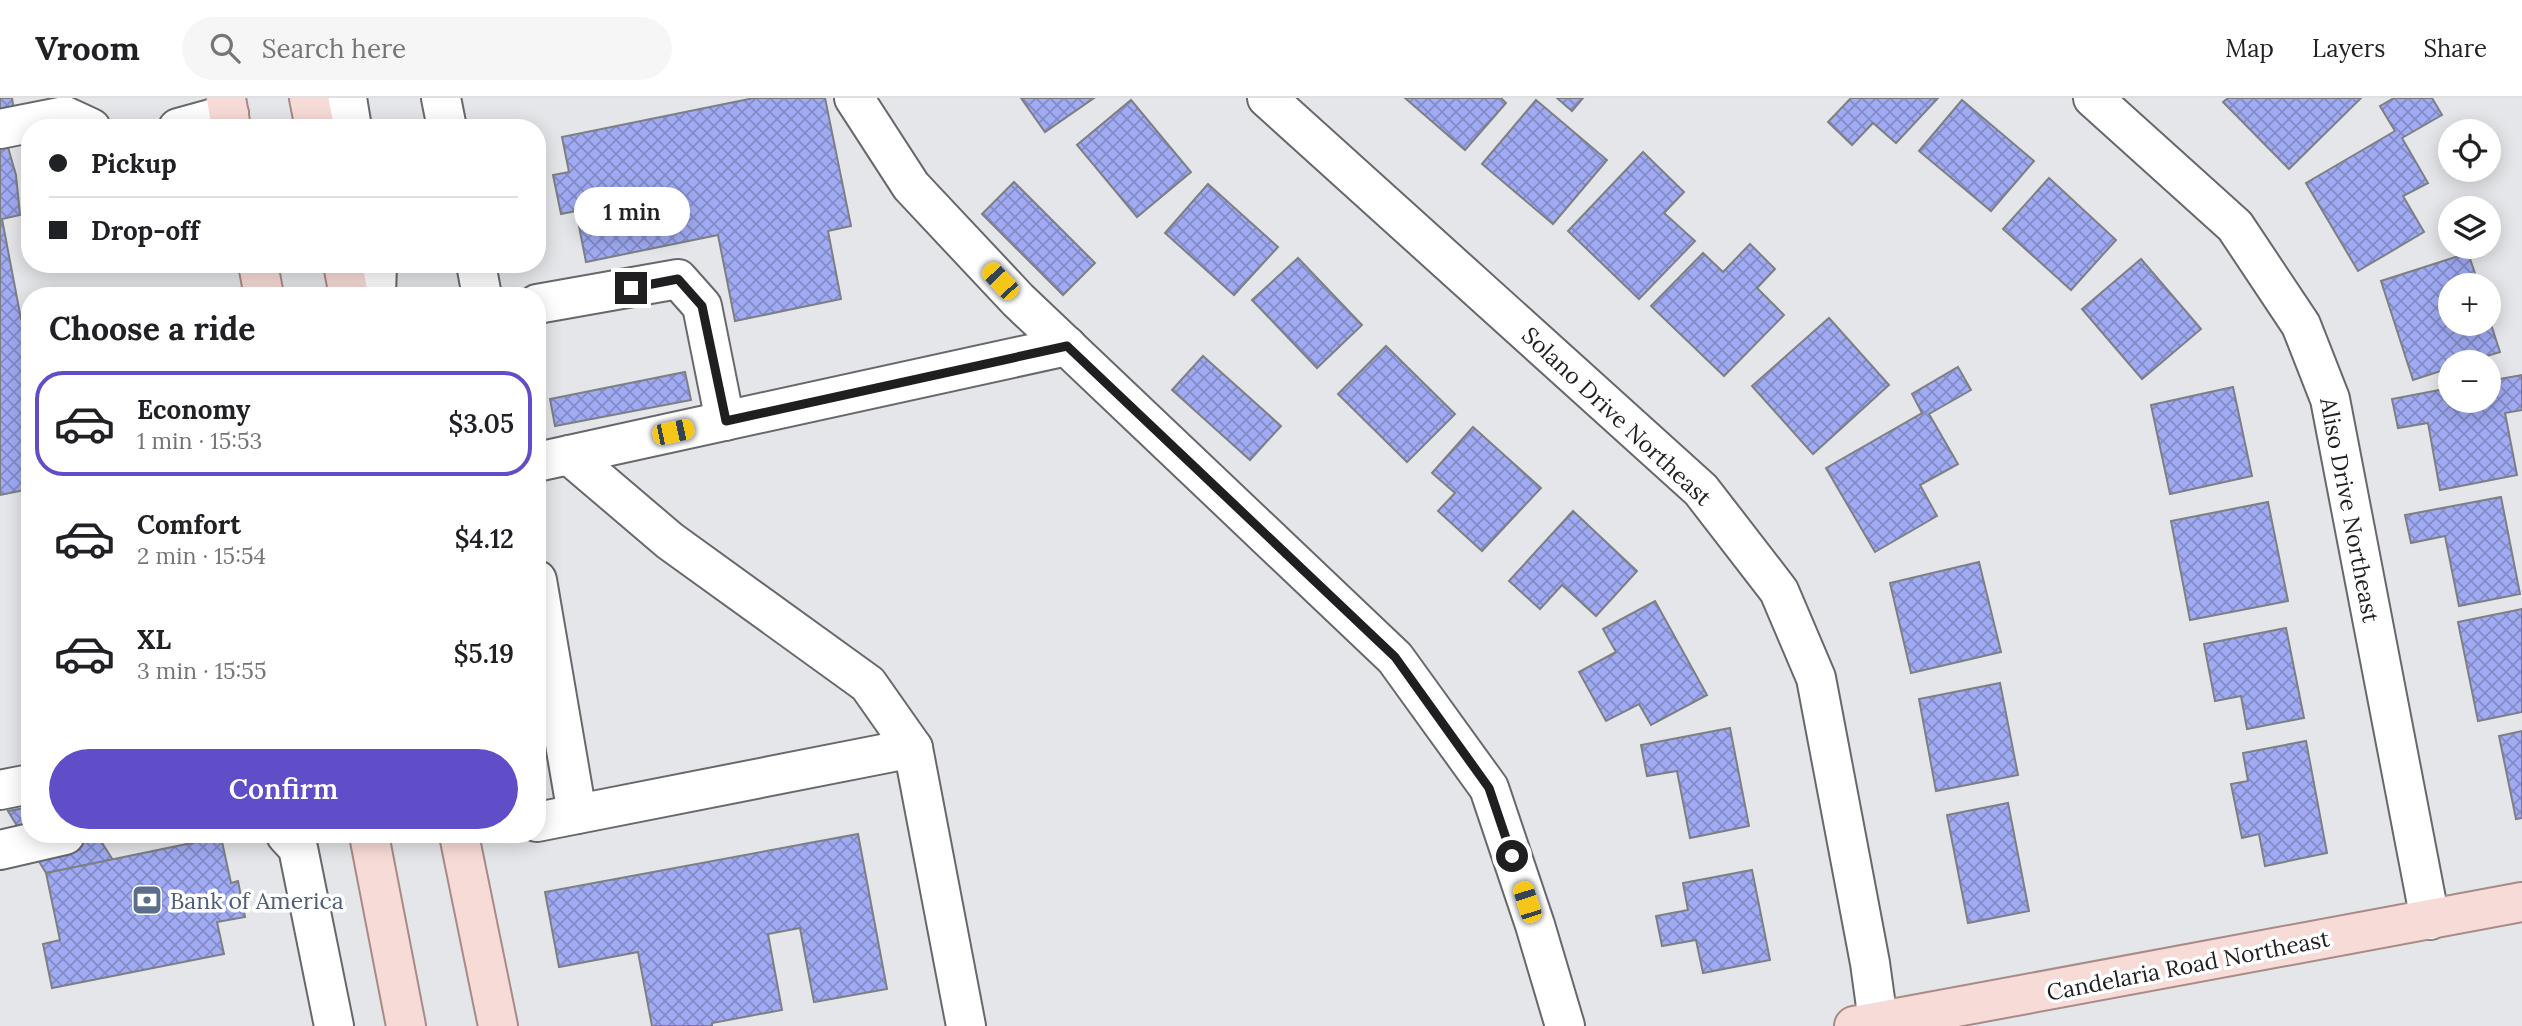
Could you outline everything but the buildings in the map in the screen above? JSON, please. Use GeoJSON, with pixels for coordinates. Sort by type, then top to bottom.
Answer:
{"type":"FeatureCollection","features":[{"type":"Feature","properties":{"kind":"main road"},"geometry":{"type":"LineString","coordinates":[[309,98],[313,119]]}},
{"type":"Feature","properties":{"kind":"main road"},"geometry":{"type":"LineString","coordinates":[[371,843],[406,1026]]}},
{"type":"Feature","properties":{"kind":"main road"},"geometry":{"type":"LineString","coordinates":[[465,843],[498,1026]]}},
{"type":"Feature","properties":{"kind":"main road","name":"Candelaria Road Northeast"},"geometry":{"type":"LineString","coordinates":[[1866,1024],[1965,1017],[2522,902]]}},
{"type":"Feature","properties":{"kind":"street"},"geometry":{"type":"LineString","coordinates":[[347,98],[350,119]]}},
{"type":"Feature","properties":{"kind":"street"},"geometry":{"type":"LineString","coordinates":[[441,98],[445,119]]}},
{"type":"Feature","properties":{"kind":"street"},"geometry":{"type":"LineString","coordinates":[[854,98],[911,186],[1018,300],[1395,657],[1489,788],[1535,925],[1565,1026]]}},
{"type":"Feature","properties":{"kind":"street","name":"Solano Drive Northeast"},"geometry":{"type":"LineString","coordinates":[[1267,98],[1701,490],[1779,591],[1816,678],[1870,963],[1866,1024]]}},
{"type":"Feature","properties":{"kind":"street","name":"Aliso Drive Northeast"},"geometry":{"type":"LineString","coordinates":[[2093,98],[2235,226],[2301,325],[2330,399],[2430,920]]}},
{"type":"Feature","properties":{"kind":"street"},"geometry":{"type":"LineString","coordinates":[[209,119],[229,113]]}},
{"type":"Feature","properties":{"kind":"street"},"geometry":{"type":"LineString","coordinates":[[50,119],[65,116],[72,119]]}},
{"type":"Feature","properties":{"kind":"street"},"geometry":{"type":"LineString","coordinates":[[0,129],[21,125]]}},
{"type":"Feature","properties":{"kind":"street"},"geometry":{"type":"LineString","coordinates":[[546,302],[678,279],[702,306],[726,421]]}},
{"type":"Feature","properties":{"kind":"street"},"geometry":{"type":"LineString","coordinates":[[553,458],[1067,346]]}},
{"type":"Feature","properties":{"kind":"street"},"geometry":{"type":"LineString","coordinates":[[553,458],[868,684],[913,748],[966,1026]]}},
{"type":"Feature","properties":{"kind":"street"},"geometry":{"type":"LineString","coordinates":[[546,633],[577,814]]}},
{"type":"Feature","properties":{"kind":"street"},"geometry":{"type":"LineString","coordinates":[[546,820],[913,748]]}},
{"type":"Feature","properties":{"kind":"street"},"geometry":{"type":"LineString","coordinates":[[0,790],[21,786]]}},
{"type":"Feature","properties":{"kind":"street"},"geometry":{"type":"LineString","coordinates":[[0,850],[30,843]]}},
{"type":"Feature","properties":{"kind":"street"},"geometry":{"type":"LineString","coordinates":[[293,843],[298,848],[334,1026]]}},
{"type":"Feature","properties":{"kind":"place","name":"Bank of America"},"geometry":{"type":"Point","coordinates":[147,900]}},
{"type":"Feature","properties":{"kind":"route"},"geometry":{"type":"LineString","coordinates":[[631,288],[678,279],[702,306],[726,421],[1067,346],[1395,657],[1489,788],[1512,856]]}}]}
